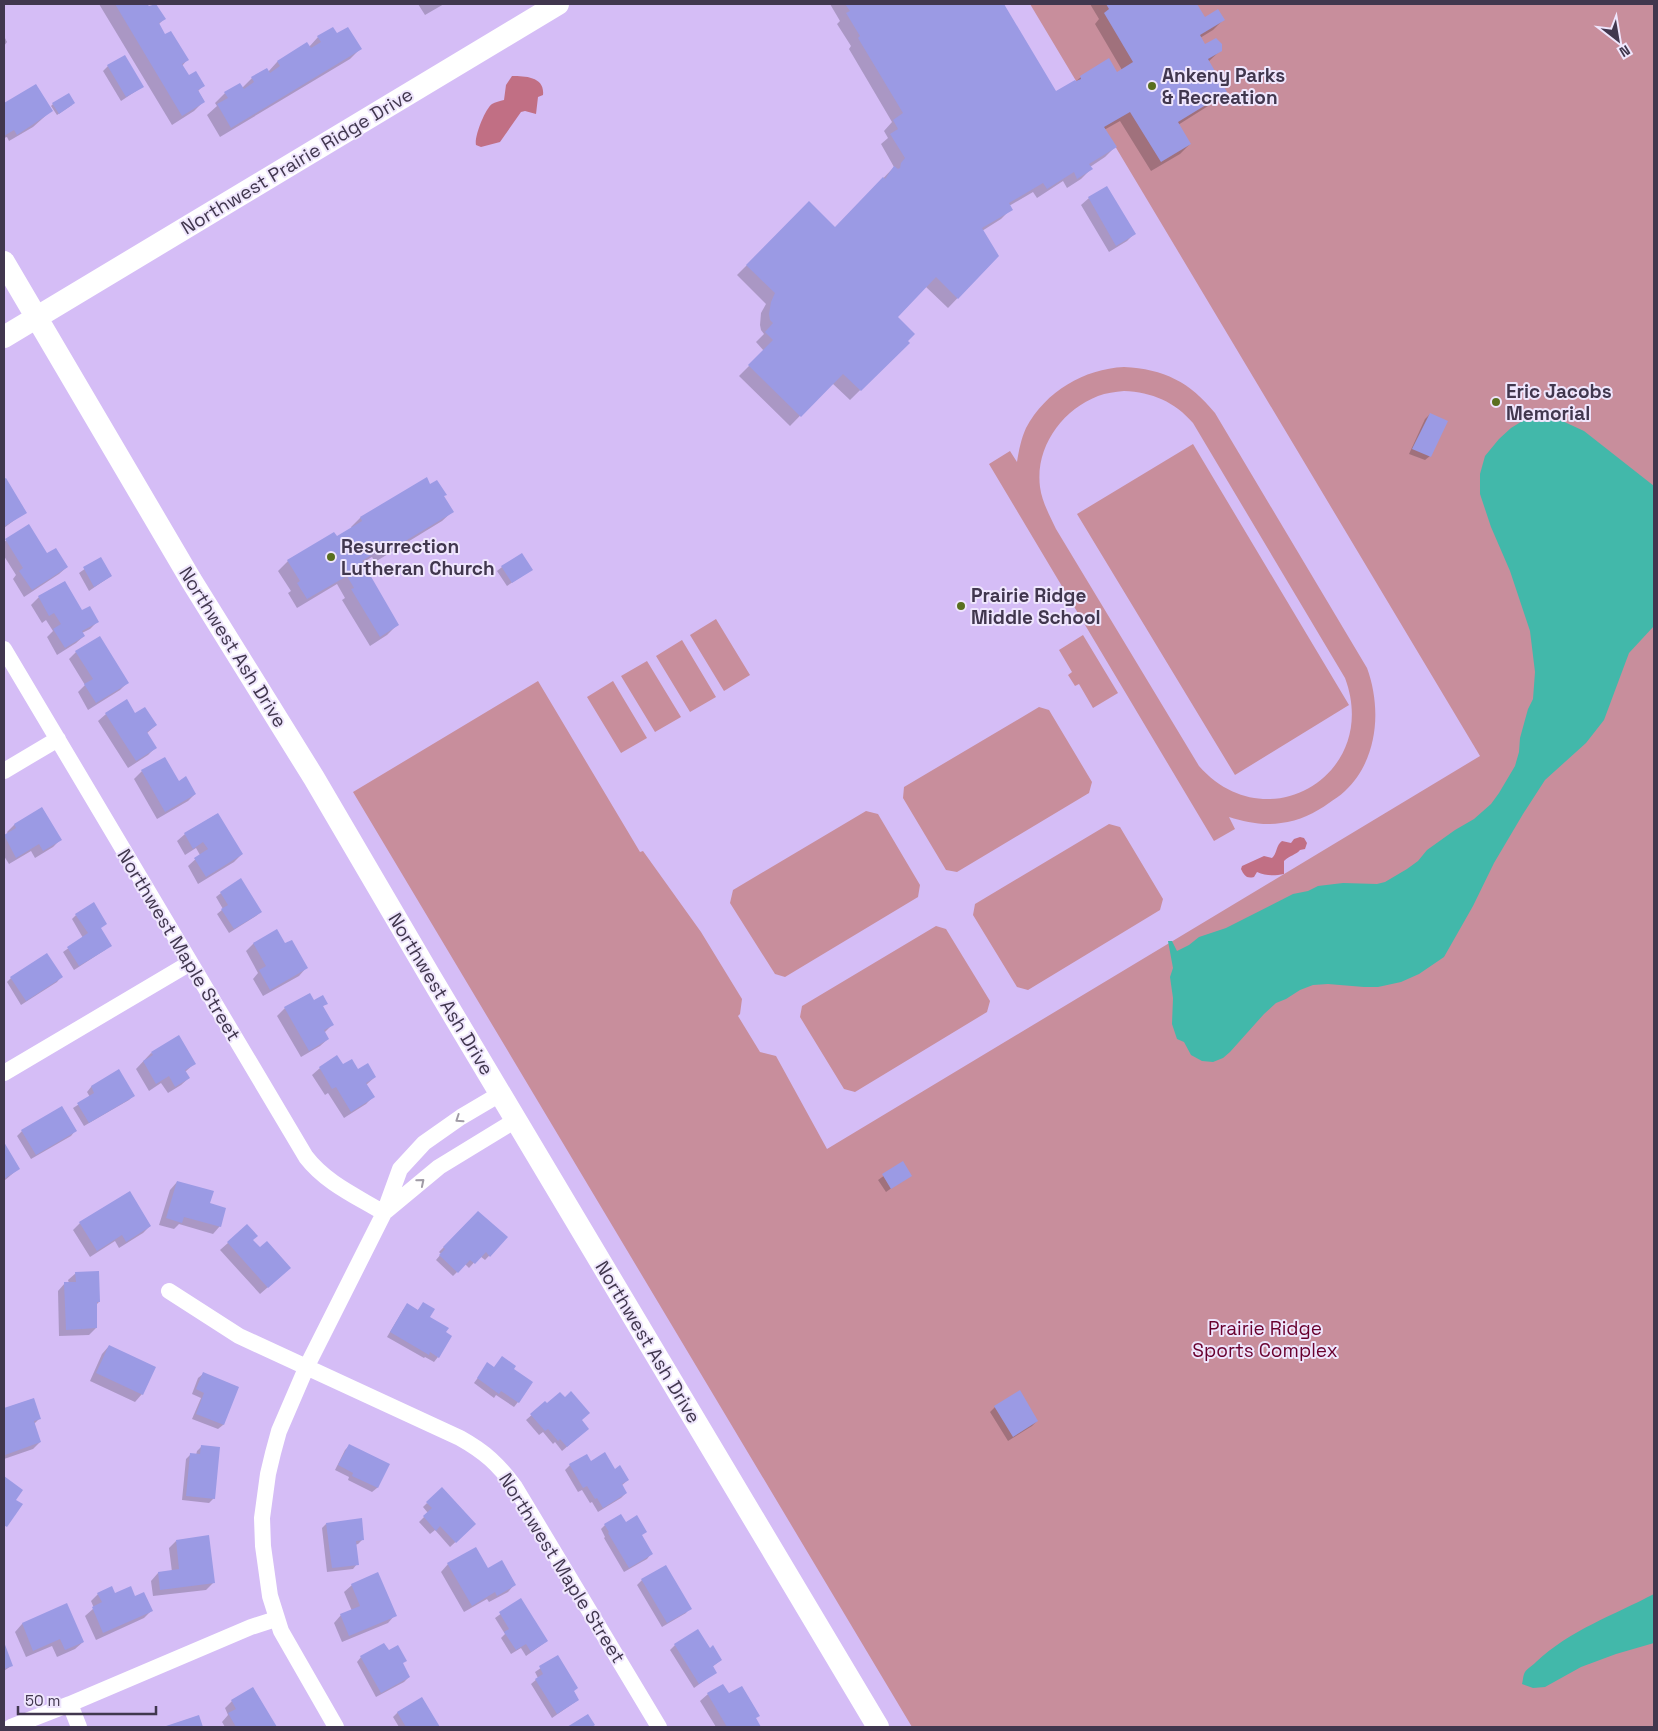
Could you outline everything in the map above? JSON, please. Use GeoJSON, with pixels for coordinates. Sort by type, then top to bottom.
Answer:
{"type":"FeatureCollection","features":[{"type":"Feature","properties":{"kind":"street","name":"Northwest Prairie Ridge Drive"},"geometry":{"type":"LineString","coordinates":[[4,337],[558,4]]}},
{"type":"Feature","properties":{"kind":"street","name":"Northwest Ash Drive"},"geometry":{"type":"LineString","coordinates":[[4,262],[186,571],[314,778],[500,1094],[878,1727]]}},
{"type":"Feature","properties":{"kind":"street","name":"Northwest Maple Street"},"geometry":{"type":"LineString","coordinates":[[4,649],[306,1157],[329,1181],[384,1213]]}},
{"type":"Feature","properties":{"kind":"street"},"geometry":{"type":"LineString","coordinates":[[4,771],[58,739]]}},
{"type":"Feature","properties":{"kind":"street"},"geometry":{"type":"LineString","coordinates":[[4,1073],[190,963]]}},
{"type":"Feature","properties":{"kind":"street"},"geometry":{"type":"LineString","coordinates":[[336,1727],[286,1643],[276,1619],[270,1596],[263,1546],[263,1510],[268,1474],[279,1431],[307,1366],[384,1213],[400,1169],[424,1143],[461,1117],[500,1094]]}},
{"type":"Feature","properties":{"kind":"street"},"geometry":{"type":"LineString","coordinates":[[384,1213],[439,1167],[516,1120]]}},
{"type":"Feature","properties":{"kind":"street","name":"Northwest Maple Street"},"geometry":{"type":"LineString","coordinates":[[169,1292],[239,1336],[307,1366],[482,1450],[502,1469],[515,1487],[659,1727]]}},
{"type":"Feature","properties":{"kind":"street"},"geometry":{"type":"LineString","coordinates":[[11,1727],[251,1627],[276,1619]]}},
{"type":"Feature","properties":{"kind":"street"},"geometry":{"type":"LineString","coordinates":[[70,1704],[79,1727]]}},
{"type":"Feature","properties":{"kind":"green space","name":"Prairie Ridge Sports Complex"},"geometry":{"type":"Polygon","coordinates":[[[1030,4],[1654,4],[1654,1727],[912,1727],[353,792],[538,681],[640,852],[643,851],[701,932],[742,999],[738,1016],[760,1052],[776,1056],[827,1149],[1480,756],[1030,4]]]}},
{"type":"Feature","properties":{"kind":"green space"},"geometry":{"type":"Polygon","coordinates":[[[1138,368],[1164,374],[1186,385],[1206,402],[1215,413],[1367,668],[1375,700],[1375,717],[1374,733],[1364,764],[1356,778],[1343,793],[1324,807],[1306,816],[1274,824],[1248,822],[1229,817],[1235,829],[1214,841],[989,464],[1010,451],[1017,462],[1021,440],[1026,428],[1044,403],[1055,393],[1081,377],[1109,369],[1138,368]],[[1124,391],[1098,396],[1073,410],[1063,420],[1047,444],[1042,458],[1040,487],[1046,509],[1056,529],[1199,766],[1226,788],[1256,798],[1285,797],[1311,787],[1333,768],[1347,743],[1352,713],[1345,678],[1193,423],[1171,404],[1144,393],[1124,391]]]}},
{"type":"Feature","properties":{"kind":"green space"},"geometry":{"type":"Polygon","coordinates":[[[1193,444],[1349,705],[1235,775],[1077,514],[1193,444]]]}},
{"type":"Feature","properties":{"kind":"green space"},"geometry":{"type":"Polygon","coordinates":[[[716,619],[750,675],[724,691],[690,635],[716,619]]]}},
{"type":"Feature","properties":{"kind":"green space"},"geometry":{"type":"Polygon","coordinates":[[[1083,635],[1118,693],[1093,708],[1079,684],[1075,686],[1068,675],[1072,672],[1059,650],[1083,635]]]}},
{"type":"Feature","properties":{"kind":"green space"},"geometry":{"type":"Polygon","coordinates":[[[682,640],[716,697],[690,712],[656,656],[682,640]]]}},
{"type":"Feature","properties":{"kind":"green space"},"geometry":{"type":"Polygon","coordinates":[[[647,661],[681,717],[655,732],[621,676],[647,661]]]}},
{"type":"Feature","properties":{"kind":"green space"},"geometry":{"type":"Polygon","coordinates":[[[613,681],[647,738],[621,753],[587,697],[613,681]]]}},
{"type":"Feature","properties":{"kind":"green space"},"geometry":{"type":"Polygon","coordinates":[[[1039,707],[1049,710],[1092,782],[1089,793],[957,872],[946,870],[903,798],[904,787],[1039,707]]]}},
{"type":"Feature","properties":{"kind":"green space"},"geometry":{"type":"Polygon","coordinates":[[[866,811],[878,814],[920,885],[918,897],[785,977],[775,974],[730,903],[733,890],[866,811]]]}},
{"type":"Feature","properties":{"kind":"green space"},"geometry":{"type":"Polygon","coordinates":[[[1109,824],[1120,827],[1163,899],[1160,910],[1028,990],[1017,987],[973,915],[975,904],[1109,824]]]}},
{"type":"Feature","properties":{"kind":"green space"},"geometry":{"type":"Polygon","coordinates":[[[936,926],[946,929],[990,1001],[987,1012],[855,1092],[844,1089],[800,1017],[802,1006],[936,926]]]}},
{"type":"Feature","properties":{"kind":"shaded area"},"geometry":{"type":"Polygon","coordinates":[[[512,76],[528,77],[541,84],[543,95],[538,97],[536,114],[525,111],[521,112],[500,142],[481,147],[476,145],[478,130],[486,111],[492,104],[504,100],[506,85],[512,76]]]}},
{"type":"Feature","properties":{"kind":"shaded area"},"geometry":{"type":"Polygon","coordinates":[[[1544,417],[1558,419],[1584,431],[1654,486],[1654,626],[1629,653],[1604,720],[1586,743],[1545,780],[1523,814],[1494,863],[1473,906],[1444,957],[1419,974],[1401,982],[1378,987],[1313,985],[1300,990],[1276,1003],[1223,1058],[1213,1062],[1202,1061],[1191,1055],[1184,1042],[1177,1039],[1172,1024],[1173,998],[1170,977],[1173,968],[1168,941],[1172,941],[1177,951],[1199,937],[1226,928],[1293,894],[1308,891],[1318,886],[1343,883],[1377,884],[1385,882],[1418,861],[1427,850],[1474,819],[1491,804],[1515,766],[1520,738],[1528,709],[1533,699],[1535,672],[1530,631],[1510,571],[1491,527],[1480,494],[1480,474],[1485,456],[1511,428],[1524,420],[1544,417]]]}},
{"type":"Feature","properties":{"kind":"shaded area"},"geometry":{"type":"Polygon","coordinates":[[[1304,838],[1307,843],[1305,849],[1300,850],[1284,861],[1284,874],[1270,875],[1257,872],[1254,877],[1249,877],[1243,873],[1242,866],[1264,856],[1272,858],[1282,841],[1291,843],[1294,839],[1304,838]]]}},
{"type":"Feature","properties":{"kind":"shaded area"},"geometry":{"type":"Polygon","coordinates":[[[1654,1594],[1654,1643],[1581,1667],[1545,1687],[1533,1688],[1522,1684],[1526,1671],[1563,1641],[1654,1594]]]}},
{"type":"Feature","properties":{"kind":"building"},"geometry":{"type":"Polygon","coordinates":[[[115,4],[147,4],[149,6],[156,4],[166,19],[159,23],[165,34],[171,31],[189,60],[182,64],[189,75],[196,71],[205,86],[198,90],[205,102],[182,116],[115,4]]]}},
{"type":"Feature","properties":{"kind":"building"},"geometry":{"type":"Polygon","coordinates":[[[845,4],[1004,4],[1056,91],[1075,80],[1081,79],[1080,76],[1109,58],[1117,72],[1133,62],[1104,13],[1109,9],[1106,4],[1197,4],[1205,17],[1218,9],[1225,20],[1200,35],[1205,44],[1216,38],[1222,44],[1222,51],[1208,59],[1227,92],[1178,122],[1191,144],[1161,162],[1130,112],[1104,127],[1117,147],[1089,164],[1093,169],[1077,179],[1074,172],[1047,189],[1043,183],[1009,203],[1013,210],[982,228],[999,256],[958,299],[936,277],[898,317],[915,334],[908,341],[910,343],[861,391],[843,374],[801,417],[748,365],[773,340],[765,332],[773,323],[770,320],[769,314],[775,293],[746,265],[809,201],[835,227],[883,177],[885,179],[894,166],[898,169],[900,168],[905,158],[890,134],[898,129],[893,120],[903,113],[858,38],[860,36],[846,13],[850,11],[845,4]]]}},
{"type":"Feature","properties":{"kind":"building"},"geometry":{"type":"Polygon","coordinates":[[[333,27],[337,33],[348,27],[362,49],[231,128],[217,104],[228,98],[224,92],[240,83],[244,89],[254,82],[251,77],[267,68],[270,73],[280,66],[277,61],[307,42],[311,48],[321,42],[317,36],[333,27]]]}},
{"type":"Feature","properties":{"kind":"building"},"geometry":{"type":"Polygon","coordinates":[[[125,55],[144,87],[126,97],[107,65],[125,55]]]}},
{"type":"Feature","properties":{"kind":"building"},"geometry":{"type":"Polygon","coordinates":[[[36,84],[53,111],[17,135],[14,130],[4,136],[4,103],[36,84]]]}},
{"type":"Feature","properties":{"kind":"building"},"geometry":{"type":"Polygon","coordinates":[[[69,93],[75,103],[59,114],[52,103],[69,93]]]}},
{"type":"Feature","properties":{"kind":"building"},"geometry":{"type":"Polygon","coordinates":[[[1107,186],[1136,234],[1116,246],[1088,197],[1107,186]]]}},
{"type":"Feature","properties":{"kind":"building"},"geometry":{"type":"Polygon","coordinates":[[[1430,413],[1448,421],[1431,457],[1412,449],[1430,413]]]}},
{"type":"Feature","properties":{"kind":"building","name":"Resurrection Lutheran Church"},"geometry":{"type":"Polygon","coordinates":[[[427,477],[430,484],[437,480],[447,495],[444,496],[454,512],[385,553],[382,548],[362,561],[399,625],[380,637],[351,589],[354,588],[347,576],[307,599],[297,583],[300,581],[287,560],[334,532],[337,536],[362,521],[360,517],[427,477]]]}},
{"type":"Feature","properties":{"kind":"building"},"geometry":{"type":"Polygon","coordinates":[[[6,478],[27,513],[5,526],[4,479],[6,478]]]}},
{"type":"Feature","properties":{"kind":"building"},"geometry":{"type":"Polygon","coordinates":[[[29,524],[47,553],[56,548],[68,567],[32,590],[19,571],[23,568],[5,539],[29,524]]]}},
{"type":"Feature","properties":{"kind":"building"},"geometry":{"type":"Polygon","coordinates":[[[522,553],[533,570],[512,583],[501,566],[522,553]]]}},
{"type":"Feature","properties":{"kind":"building"},"geometry":{"type":"Polygon","coordinates":[[[101,557],[112,576],[94,587],[83,567],[101,557]]]}},
{"type":"Feature","properties":{"kind":"building"},"geometry":{"type":"Polygon","coordinates":[[[65,581],[82,610],[90,606],[99,622],[82,631],[85,636],[65,648],[53,629],[61,624],[54,613],[49,616],[38,596],[65,581]]]}},
{"type":"Feature","properties":{"kind":"building"},"geometry":{"type":"Polygon","coordinates":[[[100,636],[129,683],[96,703],[84,684],[93,679],[75,651],[100,636]]]}},
{"type":"Feature","properties":{"kind":"building"},"geometry":{"type":"Polygon","coordinates":[[[127,699],[135,713],[145,707],[157,725],[147,732],[157,748],[136,761],[105,713],[127,699]]]}},
{"type":"Feature","properties":{"kind":"building"},"geometry":{"type":"Polygon","coordinates":[[[165,757],[179,781],[186,776],[196,794],[165,812],[141,770],[165,757]]]}},
{"type":"Feature","properties":{"kind":"building"},"geometry":{"type":"Polygon","coordinates":[[[42,807],[62,840],[43,851],[39,844],[16,858],[4,835],[16,828],[14,824],[42,807]]]}},
{"type":"Feature","properties":{"kind":"building"},"geometry":{"type":"Polygon","coordinates":[[[218,813],[243,854],[206,877],[194,858],[208,849],[203,842],[193,849],[184,833],[218,813]]]}},
{"type":"Feature","properties":{"kind":"building"},"geometry":{"type":"Polygon","coordinates":[[[241,878],[262,912],[234,929],[221,909],[228,905],[220,892],[241,878]]]}},
{"type":"Feature","properties":{"kind":"building"},"geometry":{"type":"Polygon","coordinates":[[[94,902],[107,924],[101,928],[112,946],[79,966],[67,947],[88,933],[75,914],[94,902]]]}},
{"type":"Feature","properties":{"kind":"building"},"geometry":{"type":"Polygon","coordinates":[[[277,929],[285,943],[292,940],[308,968],[270,990],[259,970],[266,966],[253,943],[277,929]]]}},
{"type":"Feature","properties":{"kind":"building"},"geometry":{"type":"Polygon","coordinates":[[[47,953],[63,977],[26,1001],[10,977],[47,953]]]}},
{"type":"Feature","properties":{"kind":"building"},"geometry":{"type":"Polygon","coordinates":[[[310,993],[314,1000],[323,995],[328,1004],[323,1006],[334,1025],[324,1030],[329,1039],[309,1051],[284,1007],[310,993]]]}},
{"type":"Feature","properties":{"kind":"building"},"geometry":{"type":"Polygon","coordinates":[[[179,1035],[196,1064],[185,1070],[190,1078],[175,1087],[169,1076],[156,1084],[143,1061],[153,1055],[151,1052],[179,1035]]]}},
{"type":"Feature","properties":{"kind":"building"},"geometry":{"type":"Polygon","coordinates":[[[337,1055],[343,1064],[352,1059],[358,1069],[368,1063],[376,1077],[366,1083],[375,1097],[351,1112],[336,1087],[332,1089],[319,1067],[337,1055]]]}},
{"type":"Feature","properties":{"kind":"building"},"geometry":{"type":"Polygon","coordinates":[[[119,1069],[135,1096],[89,1123],[77,1103],[94,1093],[91,1086],[119,1069]]]}},
{"type":"Feature","properties":{"kind":"building"},"geometry":{"type":"Polygon","coordinates":[[[62,1106],[77,1131],[36,1155],[21,1130],[62,1106]]]}},
{"type":"Feature","properties":{"kind":"building"},"geometry":{"type":"Polygon","coordinates":[[[4,1142],[20,1169],[4,1179],[4,1142]]]}},
{"type":"Feature","properties":{"kind":"building"},"geometry":{"type":"Polygon","coordinates":[[[903,1161],[912,1176],[891,1189],[882,1174],[903,1161]]]}},
{"type":"Feature","properties":{"kind":"building"},"geometry":{"type":"Polygon","coordinates":[[[177,1181],[214,1191],[210,1203],[226,1208],[221,1227],[184,1217],[182,1223],[166,1218],[177,1181]]]}},
{"type":"Feature","properties":{"kind":"building"},"geometry":{"type":"Polygon","coordinates":[[[130,1191],[151,1226],[126,1242],[122,1235],[97,1251],[79,1222],[130,1191]]]}},
{"type":"Feature","properties":{"kind":"building"},"geometry":{"type":"Polygon","coordinates":[[[478,1211],[508,1237],[490,1257],[486,1252],[475,1264],[470,1260],[458,1273],[439,1255],[445,1249],[443,1247],[478,1211]]]}},
{"type":"Feature","properties":{"kind":"building"},"geometry":{"type":"Polygon","coordinates":[[[247,1224],[258,1236],[253,1240],[260,1247],[267,1241],[291,1268],[268,1288],[227,1242],[247,1224]]]}},
{"type":"Feature","properties":{"kind":"building"},"geometry":{"type":"Polygon","coordinates":[[[99,1271],[100,1302],[97,1302],[97,1328],[66,1330],[64,1282],[76,1282],[75,1272],[99,1271]]]}},
{"type":"Feature","properties":{"kind":"building"},"geometry":{"type":"Polygon","coordinates":[[[423,1302],[435,1309],[430,1317],[449,1328],[446,1332],[452,1336],[439,1358],[430,1352],[429,1355],[390,1332],[407,1303],[418,1310],[423,1302]]]}},
{"type":"Feature","properties":{"kind":"building"},"geometry":{"type":"Polygon","coordinates":[[[109,1345],[156,1367],[143,1395],[96,1373],[109,1345]]]}},
{"type":"Feature","properties":{"kind":"building"},"geometry":{"type":"Polygon","coordinates":[[[502,1356],[516,1366],[514,1369],[533,1382],[519,1403],[501,1391],[499,1394],[477,1378],[487,1362],[494,1367],[502,1356]]]}},
{"type":"Feature","properties":{"kind":"building"},"geometry":{"type":"Polygon","coordinates":[[[203,1372],[239,1387],[224,1425],[196,1414],[204,1393],[196,1389],[203,1372]]]}},
{"type":"Feature","properties":{"kind":"building"},"geometry":{"type":"Polygon","coordinates":[[[1020,1390],[1038,1421],[1013,1437],[994,1406],[1020,1390]]]}},
{"type":"Feature","properties":{"kind":"building"},"geometry":{"type":"Polygon","coordinates":[[[571,1391],[590,1413],[582,1420],[589,1429],[567,1447],[560,1439],[558,1441],[548,1429],[545,1431],[530,1414],[545,1401],[547,1403],[560,1392],[565,1397],[571,1391]]]}},
{"type":"Feature","properties":{"kind":"building"},"geometry":{"type":"Polygon","coordinates":[[[34,1398],[41,1419],[34,1421],[41,1442],[5,1455],[4,1408],[34,1398]]]}},
{"type":"Feature","properties":{"kind":"building"},"geometry":{"type":"Polygon","coordinates":[[[349,1444],[390,1464],[378,1488],[352,1476],[353,1473],[338,1465],[349,1444]]]}},
{"type":"Feature","properties":{"kind":"building"},"geometry":{"type":"Polygon","coordinates":[[[201,1445],[220,1447],[215,1499],[186,1496],[190,1453],[200,1454],[201,1445]]]}},
{"type":"Feature","properties":{"kind":"building"},"geometry":{"type":"Polygon","coordinates":[[[605,1452],[615,1469],[620,1465],[629,1480],[622,1484],[627,1493],[603,1508],[587,1486],[583,1488],[569,1464],[587,1454],[591,1461],[605,1452]]]}},
{"type":"Feature","properties":{"kind":"building"},"geometry":{"type":"Polygon","coordinates":[[[4,1476],[23,1490],[16,1500],[23,1504],[7,1527],[4,1525],[4,1476]]]}},
{"type":"Feature","properties":{"kind":"building"},"geometry":{"type":"Polygon","coordinates":[[[442,1487],[476,1524],[456,1543],[440,1526],[436,1531],[423,1516],[432,1508],[426,1502],[442,1487]]]}},
{"type":"Feature","properties":{"kind":"building"},"geometry":{"type":"Polygon","coordinates":[[[621,1514],[626,1522],[637,1515],[647,1532],[642,1535],[653,1554],[629,1568],[604,1524],[621,1514]]]}},
{"type":"Feature","properties":{"kind":"building"},"geometry":{"type":"Polygon","coordinates":[[[362,1518],[364,1540],[356,1541],[359,1565],[332,1568],[326,1523],[362,1518]]]}},
{"type":"Feature","properties":{"kind":"building"},"geometry":{"type":"Polygon","coordinates":[[[209,1535],[215,1583],[160,1590],[158,1572],[179,1569],[176,1540],[209,1535]]]}},
{"type":"Feature","properties":{"kind":"building"},"geometry":{"type":"Polygon","coordinates":[[[476,1547],[488,1568],[502,1560],[516,1585],[497,1596],[495,1592],[472,1606],[447,1563],[476,1547]]]}},
{"type":"Feature","properties":{"kind":"building"},"geometry":{"type":"Polygon","coordinates":[[[666,1565],[692,1609],[667,1623],[641,1579],[666,1565]]]}},
{"type":"Feature","properties":{"kind":"building"},"geometry":{"type":"Polygon","coordinates":[[[378,1572],[397,1616],[349,1636],[340,1614],[360,1606],[351,1584],[378,1572]]]}},
{"type":"Feature","properties":{"kind":"building"},"geometry":{"type":"Polygon","coordinates":[[[112,1586],[115,1593],[131,1586],[135,1596],[144,1592],[153,1611],[103,1633],[92,1607],[102,1602],[97,1593],[112,1586]]]}},
{"type":"Feature","properties":{"kind":"building"},"geometry":{"type":"Polygon","coordinates":[[[521,1598],[548,1641],[531,1652],[526,1644],[516,1650],[504,1632],[509,1629],[499,1612],[521,1598]]]}},
{"type":"Feature","properties":{"kind":"building"},"geometry":{"type":"Polygon","coordinates":[[[67,1603],[84,1642],[65,1650],[60,1639],[33,1651],[22,1623],[67,1603]]]}},
{"type":"Feature","properties":{"kind":"building"},"geometry":{"type":"Polygon","coordinates":[[[698,1629],[710,1648],[713,1645],[722,1660],[713,1666],[717,1673],[699,1684],[674,1644],[698,1629]]]}},
{"type":"Feature","properties":{"kind":"building"},"geometry":{"type":"Polygon","coordinates":[[[4,1642],[13,1666],[4,1669],[4,1642]]]}},
{"type":"Feature","properties":{"kind":"building"},"geometry":{"type":"Polygon","coordinates":[[[384,1643],[389,1650],[398,1645],[407,1661],[403,1663],[410,1677],[381,1693],[360,1656],[384,1643]]]}},
{"type":"Feature","properties":{"kind":"building"},"geometry":{"type":"Polygon","coordinates":[[[558,1655],[578,1688],[574,1691],[579,1700],[557,1714],[535,1679],[543,1674],[539,1666],[558,1655]]]}},
{"type":"Feature","properties":{"kind":"building"},"geometry":{"type":"Polygon","coordinates":[[[723,1684],[729,1693],[742,1686],[760,1716],[756,1718],[761,1727],[727,1727],[707,1693],[723,1684]]]}},
{"type":"Feature","properties":{"kind":"building"},"geometry":{"type":"Polygon","coordinates":[[[253,1687],[277,1727],[236,1727],[228,1713],[236,1709],[231,1700],[253,1687]]]}},
{"type":"Feature","properties":{"kind":"building"},"geometry":{"type":"Polygon","coordinates":[[[422,1697],[440,1727],[406,1727],[397,1712],[422,1697]]]}},
{"type":"Feature","properties":{"kind":"building"},"geometry":{"type":"Polygon","coordinates":[[[588,1714],[595,1725],[592,1727],[567,1727],[588,1714]]]}},
{"type":"Feature","properties":{"kind":"building"},"geometry":{"type":"Polygon","coordinates":[[[199,1715],[203,1727],[163,1727],[199,1715]]]}},
{"type":"Feature","properties":{"kind":"place","name":"Ankeny Parks & Recreation"},"geometry":{"type":"Point","coordinates":[1152,86]}},
{"type":"Feature","properties":{"kind":"place","name":"Eric Jacobs Memorial"},"geometry":{"type":"Point","coordinates":[1496,402]}},
{"type":"Feature","properties":{"kind":"place","name":"Resurrection Lutheran Church"},"geometry":{"type":"Point","coordinates":[331,557]}},
{"type":"Feature","properties":{"kind":"place","name":"Prairie Ridge Middle School"},"geometry":{"type":"Point","coordinates":[961,606]}}]}
